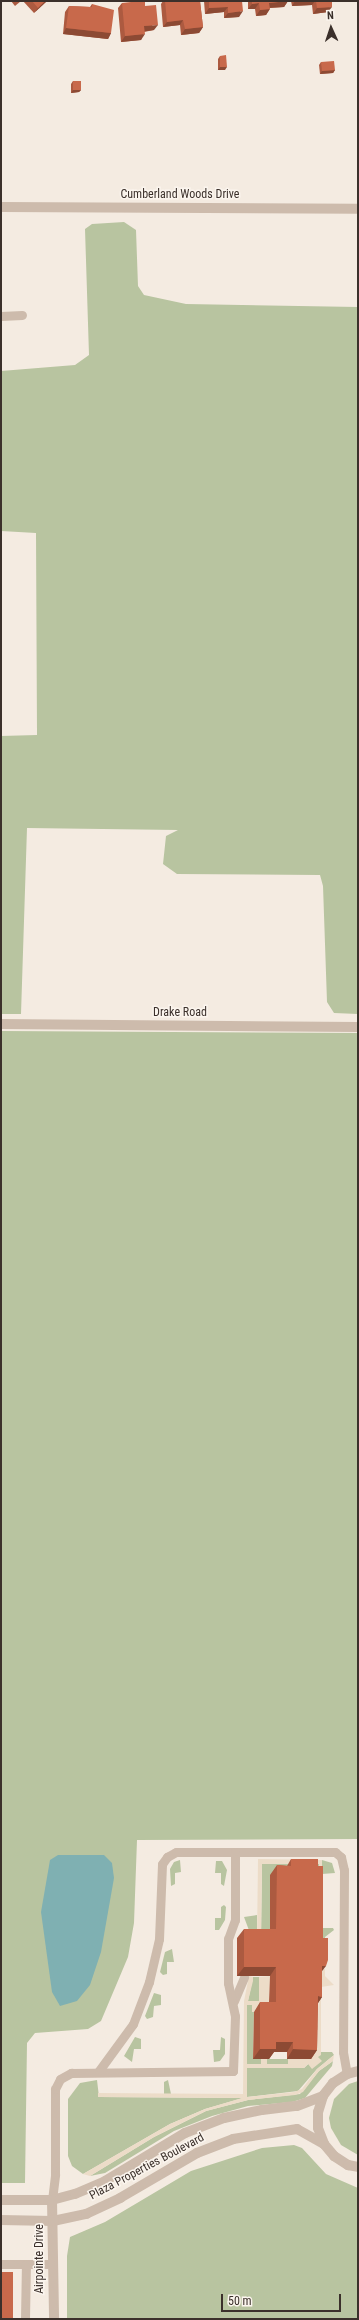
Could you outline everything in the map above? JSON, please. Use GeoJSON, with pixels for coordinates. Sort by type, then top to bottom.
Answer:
{"type":"FeatureCollection","features":[{"type":"Feature","properties":{"kind":"street","name":"Cumberland Woods Drive"},"geometry":{"type":"LineString","coordinates":[[1,207],[358,209]]}},
{"type":"Feature","properties":{"kind":"street","name":"Drake Road"},"geometry":{"type":"LineString","coordinates":[[1,1024],[358,1027]]}},
{"type":"Feature","properties":{"kind":"street","name":"Plaza Properties Boulevard"},"geometry":{"type":"LineString","coordinates":[[358,2071],[346,2074],[333,2083],[323,2096],[318,2117],[318,2128],[324,2144],[334,2156],[348,2165],[358,2167]]}},
{"type":"Feature","properties":{"kind":"street","name":"Plaza Properties Boulevard"},"geometry":{"type":"LineString","coordinates":[[1,2200],[52,2200],[75,2194],[105,2181],[185,2133],[224,2118],[262,2110],[297,2106],[323,2096]]}},
{"type":"Feature","properties":{"kind":"street","name":"Plaza Properties Boulevard"},"geometry":{"type":"LineString","coordinates":[[1,2220],[53,2221],[86,2214],[120,2198],[197,2153],[233,2139],[297,2129],[324,2144]]}},
{"type":"Feature","properties":{"kind":"street","name":"Airpointe Drive"},"geometry":{"type":"LineString","coordinates":[[52,2200],[54,2319]]}},
{"type":"Feature","properties":{"kind":"lane"},"geometry":{"type":"LineString","coordinates":[[1,316],[22,315]]}},
{"type":"Feature","properties":{"kind":"lane"},"geometry":{"type":"LineString","coordinates":[[98,2072],[133,2024],[149,1982],[159,1939],[162,1864],[167,1857],[176,1852],[335,1852],[341,1857],[344,1870],[343,2052],[346,2074]]}},
{"type":"Feature","properties":{"kind":"lane"},"geometry":{"type":"LineString","coordinates":[[52,2200],[55,2174],[56,2090],[60,2079],[71,2073],[233,2071],[234,2001],[228,1983],[228,1939],[235,1920],[235,1852]]}},
{"type":"Feature","properties":{"kind":"lane"},"geometry":{"type":"LineString","coordinates":[[235,1920],[241,1932]]}},
{"type":"Feature","properties":{"kind":"lane"},"geometry":{"type":"LineString","coordinates":[[234,2001],[244,1976]]}},
{"type":"Feature","properties":{"kind":"lane"},"geometry":{"type":"LineString","coordinates":[[1,2264],[53,2264]]}},
{"type":"Feature","properties":{"kind":"lane"},"geometry":{"type":"LineString","coordinates":[[25,2319],[26,2264]]}},
{"type":"Feature","properties":{"kind":"green space"},"geometry":{"type":"Polygon","coordinates":[[[124,222],[136,230],[138,286],[144,295],[186,304],[358,307],[358,1014],[334,1013],[327,1002],[323,886],[320,875],[177,874],[163,864],[166,836],[178,830],[27,828],[21,1014],[1,1014],[1,736],[37,735],[36,533],[1,531],[1,371],[75,365],[89,355],[85,229],[92,224],[124,222]]]}},
{"type":"Feature","properties":{"kind":"green space"},"geometry":{"type":"Polygon","coordinates":[[[1,1031],[358,1033],[358,1839],[137,1840],[134,1923],[128,1957],[101,2021],[88,2029],[35,2033],[27,2043],[25,2183],[1,2183],[1,1031]]]}},
{"type":"Feature","properties":{"kind":"green space"},"geometry":{"type":"Polygon","coordinates":[[[180,1860],[181,1872],[175,1873],[175,1884],[171,1886],[170,1869],[174,1862],[180,1860]]]}},
{"type":"Feature","properties":{"kind":"green space"},"geometry":{"type":"Polygon","coordinates":[[[322,1860],[332,1863],[335,1873],[322,1874],[322,1860]]]}},
{"type":"Feature","properties":{"kind":"green space"},"geometry":{"type":"Polygon","coordinates":[[[216,1861],[222,1861],[227,1870],[224,1886],[221,1884],[221,1873],[215,1873],[216,1861]]]}},
{"type":"Feature","properties":{"kind":"green space"},"geometry":{"type":"Polygon","coordinates":[[[262,1863],[319,1864],[319,1868],[270,1939],[261,1939],[262,1863]]]}},
{"type":"Feature","properties":{"kind":"green space"},"geometry":{"type":"Polygon","coordinates":[[[224,1905],[226,1907],[225,1920],[219,1930],[215,1930],[215,1918],[221,1918],[221,1907],[224,1905]]]}},
{"type":"Feature","properties":{"kind":"green space"},"geometry":{"type":"Polygon","coordinates":[[[257,1915],[257,1939],[250,1933],[244,1917],[257,1915]]]}},
{"type":"Feature","properties":{"kind":"green space"},"geometry":{"type":"Polygon","coordinates":[[[321,1928],[333,1928],[334,1930],[325,1937],[325,1942],[322,1942],[321,1928]]]}},
{"type":"Feature","properties":{"kind":"green space"},"geometry":{"type":"Polygon","coordinates":[[[172,1949],[174,1962],[167,1962],[167,1974],[163,1975],[160,1972],[165,1952],[172,1949]]]}},
{"type":"Feature","properties":{"kind":"green space"},"geometry":{"type":"Polygon","coordinates":[[[253,1977],[259,1977],[259,2001],[248,2001],[253,1977]]]}},
{"type":"Feature","properties":{"kind":"green space"},"geometry":{"type":"Polygon","coordinates":[[[154,1993],[161,1995],[161,2005],[154,2006],[153,2017],[147,2019],[145,2016],[154,1993]]]}},
{"type":"Feature","properties":{"kind":"green space"},"geometry":{"type":"Polygon","coordinates":[[[247,2005],[252,2005],[254,2012],[253,2059],[261,2059],[261,2064],[247,2064],[247,2005]]]}},
{"type":"Feature","properties":{"kind":"green space"},"geometry":{"type":"Polygon","coordinates":[[[135,2037],[141,2039],[141,2049],[134,2049],[132,2062],[124,2056],[135,2037]]]}},
{"type":"Feature","properties":{"kind":"green space"},"geometry":{"type":"Polygon","coordinates":[[[221,2037],[225,2039],[225,2054],[220,2061],[214,2062],[213,2050],[220,2050],[221,2037]]]}},
{"type":"Feature","properties":{"kind":"green space"},"geometry":{"type":"Polygon","coordinates":[[[321,2052],[332,2052],[334,2055],[317,2069],[298,2091],[247,2097],[247,2067],[304,2068],[321,2052]]]}},
{"type":"Feature","properties":{"kind":"green space"},"geometry":{"type":"Polygon","coordinates":[[[267,2059],[288,2059],[288,2064],[267,2064],[267,2059]]]}},
{"type":"Feature","properties":{"kind":"green space"},"geometry":{"type":"Polygon","coordinates":[[[333,2061],[332,2066],[305,2098],[292,2102],[248,2106],[212,2116],[174,2131],[105,2173],[90,2176],[154,2137],[206,2111],[248,2100],[300,2094],[319,2071],[333,2061]]]}},
{"type":"Feature","properties":{"kind":"green space"},"geometry":{"type":"Polygon","coordinates":[[[97,2080],[99,2097],[243,2098],[205,2109],[170,2124],[83,2174],[72,2166],[68,2156],[68,2099],[80,2083],[97,2080]]]}},
{"type":"Feature","properties":{"kind":"green space"},"geometry":{"type":"Polygon","coordinates":[[[168,2080],[171,2094],[164,2094],[164,2082],[168,2080]]]}},
{"type":"Feature","properties":{"kind":"green space"},"geometry":{"type":"Polygon","coordinates":[[[358,2081],[358,2155],[341,2145],[331,2128],[329,2118],[334,2099],[349,2084],[358,2081]]]}},
{"type":"Feature","properties":{"kind":"green space"},"geometry":{"type":"Polygon","coordinates":[[[294,2145],[302,2148],[326,2174],[358,2188],[358,2319],[67,2319],[67,2256],[70,2237],[105,2222],[191,2171],[262,2148],[294,2145]]]}},
{"type":"Feature","properties":{"kind":"shaded area"},"geometry":{"type":"Polygon","coordinates":[[[258,1859],[322,1860],[322,1942],[316,1947],[319,1864],[262,1864],[261,1939],[257,1939],[258,1859]]]}},
{"type":"Feature","properties":{"kind":"shaded area"},"geometry":{"type":"Polygon","coordinates":[[[319,1969],[325,1969],[325,1976],[334,1985],[321,1987],[321,2055],[318,2057],[322,2061],[312,2069],[308,2064],[304,2068],[247,2068],[247,2097],[294,2092],[302,2089],[317,2069],[334,2055],[333,2061],[319,2071],[303,2092],[295,2095],[248,2100],[206,2111],[154,2137],[90,2176],[83,2174],[170,2124],[205,2109],[242,2098],[98,2097],[98,2093],[243,2094],[244,2001],[249,1976],[253,1977],[253,1981],[248,2001],[259,2001],[259,1977],[270,1976],[269,2012],[252,2012],[252,2005],[247,2005],[247,2064],[261,2064],[261,2059],[267,2059],[267,2064],[288,2064],[288,2059],[311,2041],[317,2041],[318,2030],[311,2030],[318,2025],[319,1969]]]}},
{"type":"Feature","properties":{"kind":"water"},"geometry":{"type":"Polygon","coordinates":[[[58,1855],[104,1855],[112,1863],[114,1878],[101,1952],[90,1985],[77,2001],[60,2006],[52,1992],[41,1912],[50,1860],[58,1855]]]}},
{"type":"Feature","properties":{"kind":"building"},"geometry":{"type":"Polygon","coordinates":[[[32,1],[45,1],[38,8],[32,1]]]}},
{"type":"Feature","properties":{"kind":"building"},"geometry":{"type":"Polygon","coordinates":[[[145,1],[145,6],[156,5],[158,25],[144,26],[145,34],[125,36],[122,3],[145,1]]]}},
{"type":"Feature","properties":{"kind":"building"},"geometry":{"type":"Polygon","coordinates":[[[165,1],[200,1],[203,27],[185,29],[183,20],[167,22],[165,1]]]}},
{"type":"Feature","properties":{"kind":"building"},"geometry":{"type":"Polygon","coordinates":[[[209,1],[242,1],[243,11],[228,13],[228,7],[209,8],[209,1]]]}},
{"type":"Feature","properties":{"kind":"building"},"geometry":{"type":"Polygon","coordinates":[[[252,1],[288,1],[269,3],[270,9],[260,10],[259,3],[252,4],[252,1]]]}},
{"type":"Feature","properties":{"kind":"building"},"geometry":{"type":"Polygon","coordinates":[[[316,1],[332,1],[332,7],[317,8],[316,1]]]}},
{"type":"Feature","properties":{"kind":"building"},"geometry":{"type":"Polygon","coordinates":[[[92,4],[114,10],[111,33],[66,28],[69,6],[92,7],[92,4]]]}},
{"type":"Feature","properties":{"kind":"building"},"geometry":{"type":"Polygon","coordinates":[[[226,55],[227,67],[220,67],[220,56],[226,55]]]}},
{"type":"Feature","properties":{"kind":"building"},"geometry":{"type":"Polygon","coordinates":[[[334,61],[335,70],[322,71],[321,62],[334,61]]]}},
{"type":"Feature","properties":{"kind":"building"},"geometry":{"type":"Polygon","coordinates":[[[73,81],[81,81],[81,90],[73,90],[73,81]]]}},
{"type":"Feature","properties":{"kind":"building"},"geometry":{"type":"Polygon","coordinates":[[[291,1859],[318,1859],[318,1866],[323,1866],[323,1938],[328,1938],[328,1960],[326,1966],[322,1966],[322,1997],[318,1996],[317,2050],[293,2049],[293,2042],[276,2042],[276,2049],[260,2049],[260,2002],[276,2002],[276,1967],[244,1967],[244,1929],[276,1929],[277,1865],[291,1866],[291,1859]]]}},
{"type":"Feature","properties":{"kind":"building"},"geometry":{"type":"Polygon","coordinates":[[[1,2272],[13,2272],[13,2319],[1,2319],[1,2272]]]}}]}
